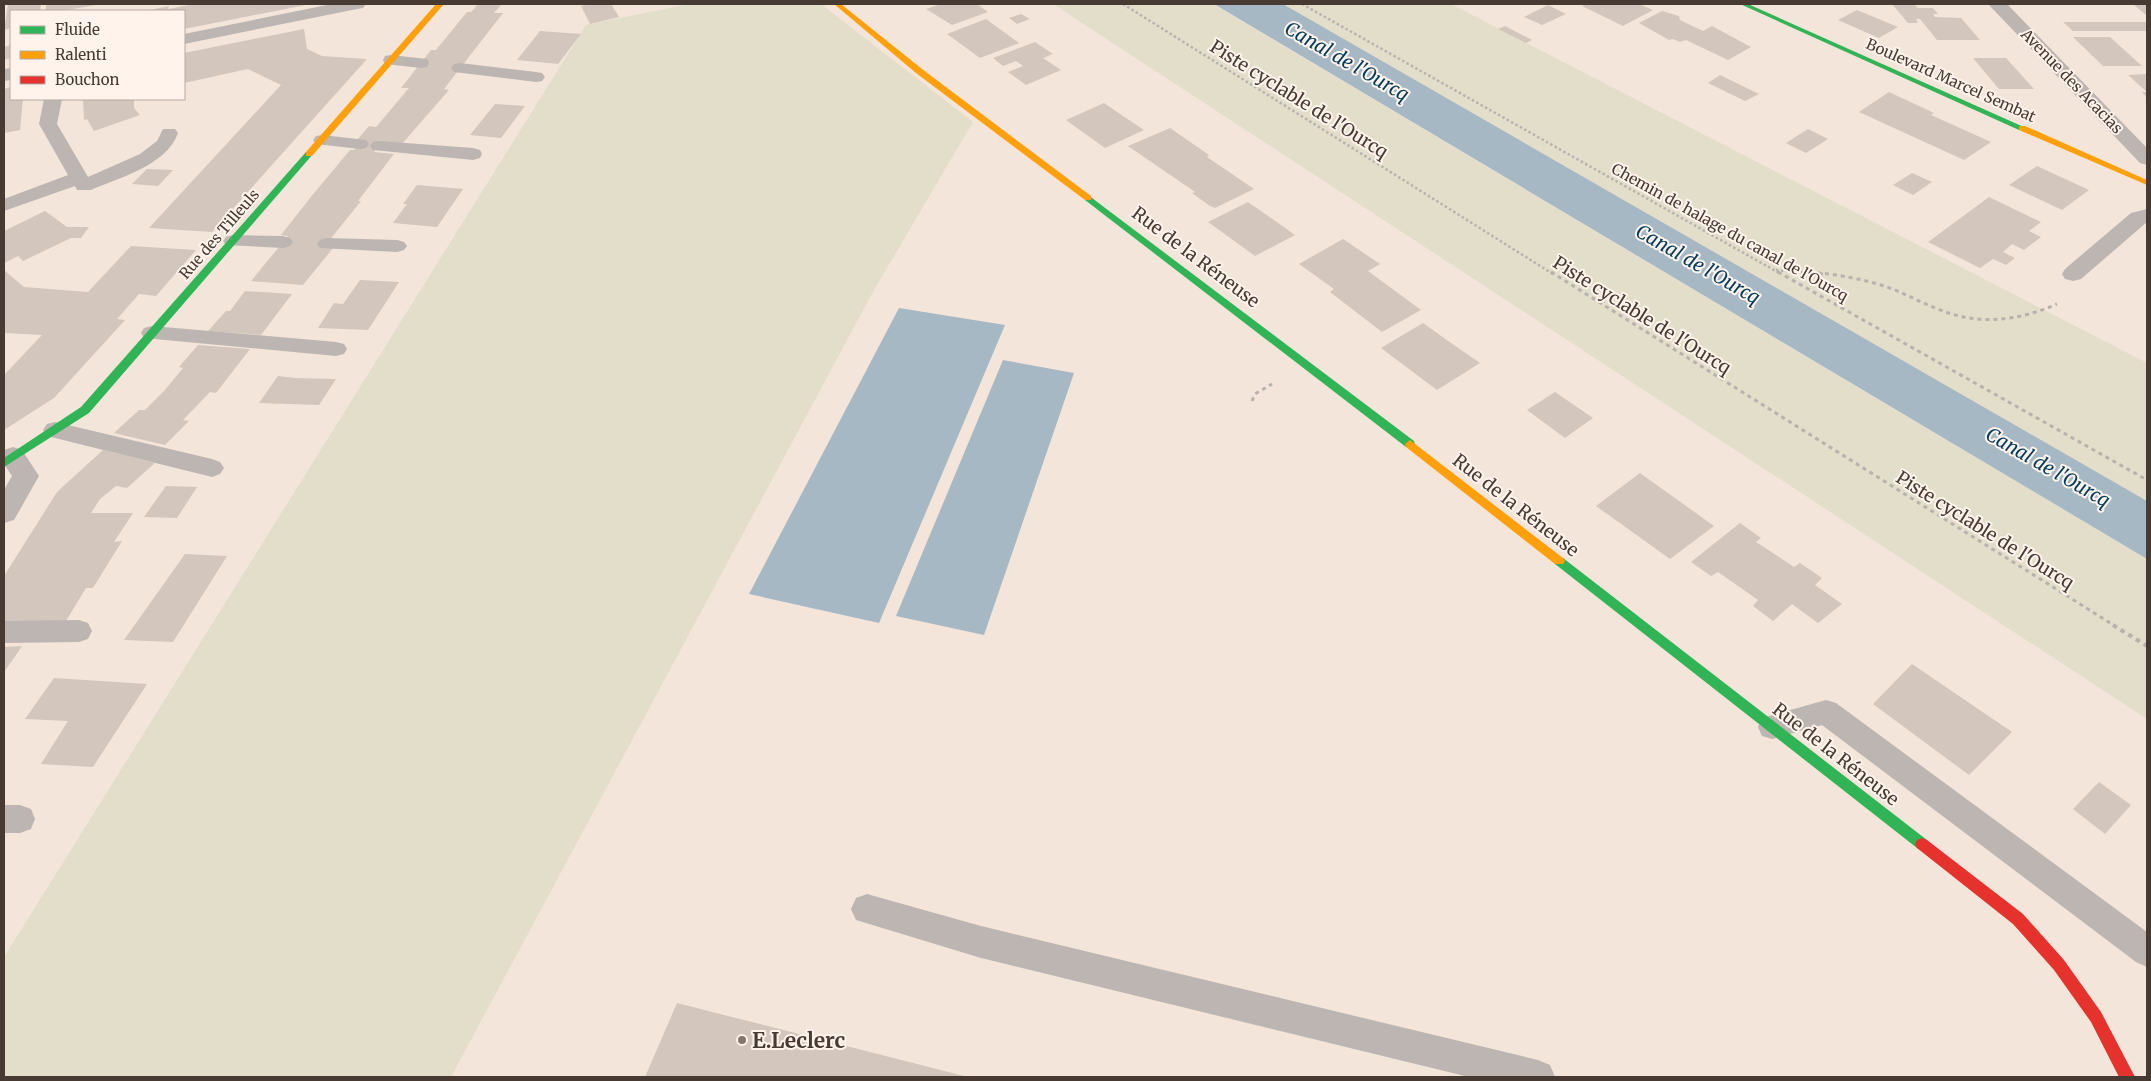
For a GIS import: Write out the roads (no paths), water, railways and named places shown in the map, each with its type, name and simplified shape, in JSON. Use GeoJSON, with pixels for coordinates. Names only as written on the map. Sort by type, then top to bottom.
{"type":"FeatureCollection","features":[{"type":"Feature","properties":{"kind":"street"},"geometry":{"type":"LineString","coordinates":[[185,39],[357,4]]}},
{"type":"Feature","properties":{"kind":"street","name":"Rue des Tilleuls"},"geometry":{"type":"LineString","coordinates":[[8,460],[84,410],[440,4]]}},
{"type":"Feature","properties":{"kind":"street","name":"Rue de la Réneuse"},"geometry":{"type":"LineString","coordinates":[[837,4],[919,70],[1292,352],[2018,919],[2059,965],[2096,1017],[2128,1077]]}},
{"type":"Feature","properties":{"kind":"street","name":"Boulevard Marcel Sembat"},"geometry":{"type":"LineString","coordinates":[[1742,4],[2147,183]]}},
{"type":"Feature","properties":{"kind":"street","name":"Avenue des Acacias"},"geometry":{"type":"LineString","coordinates":[[1997,4],[2147,159]]}},
{"type":"Feature","properties":{"kind":"street"},"geometry":{"type":"LineString","coordinates":[[2073,274],[2139,218],[2147,216]]}},
{"type":"Feature","properties":{"kind":"street"},"geometry":{"type":"LineString","coordinates":[[4,513],[26,476],[8,460]]}},
{"type":"Feature","properties":{"kind":"lane"},"geometry":{"type":"LineString","coordinates":[[392,60],[421,64]]}},
{"type":"Feature","properties":{"kind":"lane"},"geometry":{"type":"LineString","coordinates":[[460,68],[536,77]]}},
{"type":"Feature","properties":{"kind":"lane"},"geometry":{"type":"LineString","coordinates":[[53,100],[48,124],[81,182]]}},
{"type":"Feature","properties":{"kind":"lane"},"geometry":{"type":"LineString","coordinates":[[4,205],[81,182],[147,158],[165,144],[169,132]]}},
{"type":"Feature","properties":{"kind":"lane"},"geometry":{"type":"LineString","coordinates":[[322,140],[360,144]]}},
{"type":"Feature","properties":{"kind":"lane"},"geometry":{"type":"LineString","coordinates":[[379,146],[473,154]]}},
{"type":"Feature","properties":{"kind":"lane"},"geometry":{"type":"LineString","coordinates":[[233,241],[283,242]]}},
{"type":"Feature","properties":{"kind":"lane"},"geometry":{"type":"LineString","coordinates":[[327,244],[397,246]]}},
{"type":"Feature","properties":{"kind":"lane"},"geometry":{"type":"LineString","coordinates":[[152,333],[336,349]]}},
{"type":"Feature","properties":{"kind":"lane"},"geometry":{"type":"LineString","coordinates":[[55,430],[212,468]]}},
{"type":"Feature","properties":{"kind":"lane"},"geometry":{"type":"LineString","coordinates":[[4,632],[79,631]]}},
{"type":"Feature","properties":{"kind":"lane"},"geometry":{"type":"LineString","coordinates":[[1772,726],[1826,712],[2147,951]]}},
{"type":"Feature","properties":{"kind":"lane"},"geometry":{"type":"LineString","coordinates":[[867,909],[981,942],[1538,1077]]}},
{"type":"Feature","properties":{"kind":"water","name":"Canal de l'Ourcq"},"geometry":{"type":"Polygon","coordinates":[[[1214,4],[1283,4],[2147,501],[2147,559],[1214,4]]]}},
{"type":"Feature","properties":{"kind":"water"},"geometry":{"type":"Polygon","coordinates":[[[899,308],[1005,325],[879,623],[749,594],[899,308]]]}},
{"type":"Feature","properties":{"kind":"water"},"geometry":{"type":"Polygon","coordinates":[[[1003,360],[1074,373],[984,635],[896,616],[1003,360]]]}},
{"type":"Feature","properties":{"kind":"place","name":"E.Leclerc"},"geometry":{"type":"Point","coordinates":[742,1040]}}]}
